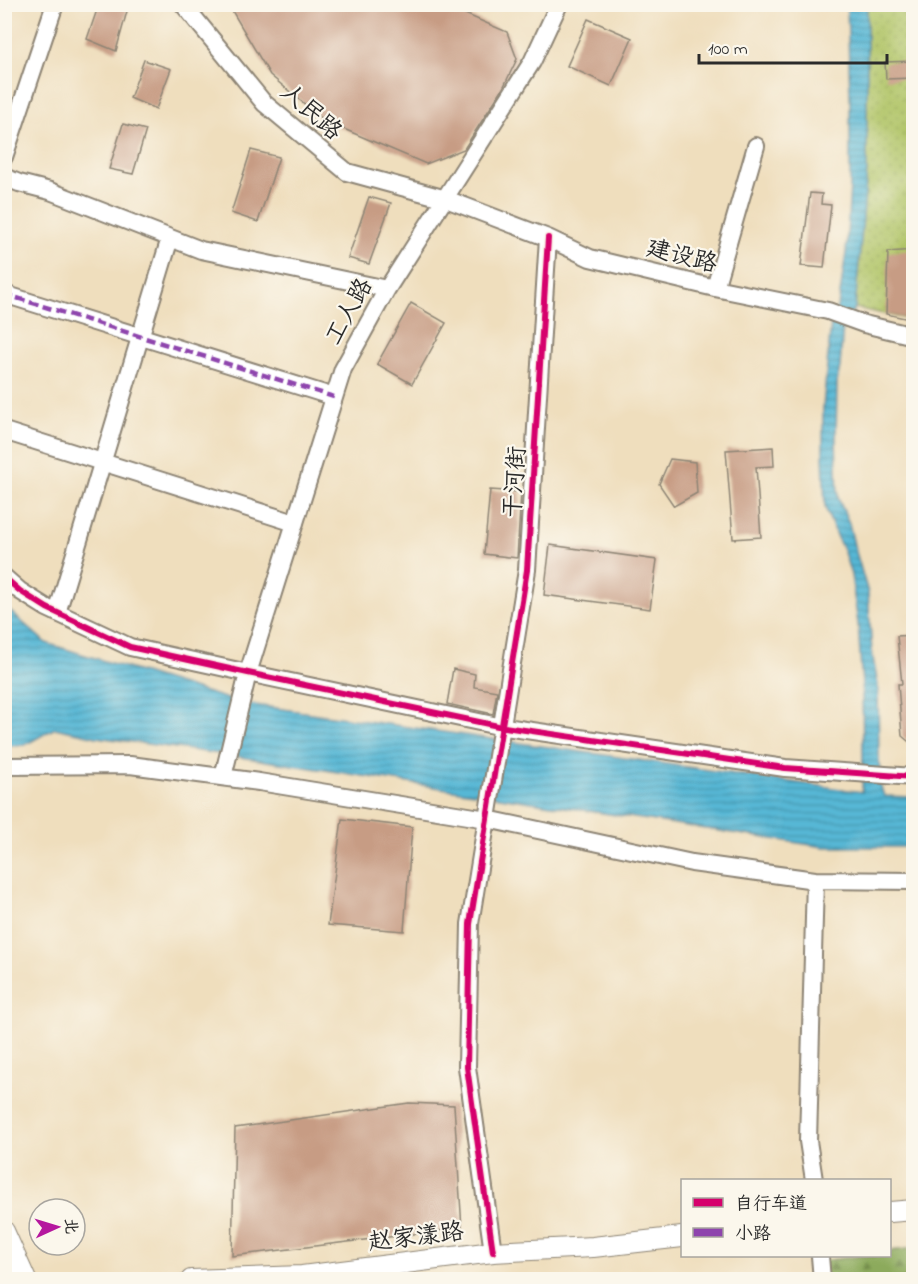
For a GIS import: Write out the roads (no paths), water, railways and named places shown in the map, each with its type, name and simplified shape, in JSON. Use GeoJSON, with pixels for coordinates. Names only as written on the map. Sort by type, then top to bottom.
{"type":"FeatureCollection","features":[{"type":"Feature","properties":{"kind":"main road"},"geometry":{"type":"LineString","coordinates":[[891,1212],[914,1210]]}},
{"type":"Feature","properties":{"kind":"main road"},"geometry":{"type":"LineString","coordinates":[[4,1231],[26,1280]]}},
{"type":"Feature","properties":{"kind":"main road","name":"赵家漾路"},"geometry":{"type":"LineString","coordinates":[[191,1280],[302,1276],[493,1252],[593,1247],[681,1237]]}},
{"type":"Feature","properties":{"kind":"street"},"geometry":{"type":"LineString","coordinates":[[4,157],[55,4]]}},
{"type":"Feature","properties":{"kind":"street","name":"人民路"},"geometry":{"type":"LineString","coordinates":[[183,4],[264,103],[347,172],[446,199]]}},
{"type":"Feature","properties":{"kind":"street","name":"工人路"},"geometry":{"type":"LineString","coordinates":[[224,772],[247,677],[343,369],[387,289],[531,62],[559,4]]}},
{"type":"Feature","properties":{"kind":"street"},"geometry":{"type":"LineString","coordinates":[[715,288],[756,146]]}},
{"type":"Feature","properties":{"kind":"street"},"geometry":{"type":"LineString","coordinates":[[4,177],[50,191],[201,250],[387,289]]}},
{"type":"Feature","properties":{"kind":"street","name":"建设路"},"geometry":{"type":"LineString","coordinates":[[446,199],[548,238],[590,258],[715,288],[828,311],[864,324],[914,336]]}},
{"type":"Feature","properties":{"kind":"street"},"geometry":{"type":"LineString","coordinates":[[57,613],[170,238]]}},
{"type":"Feature","properties":{"kind":"street","name":"干河街"},"geometry":{"type":"LineString","coordinates":[[493,1252],[467,1066],[470,924],[527,570],[548,238]]}},
{"type":"Feature","properties":{"kind":"street"},"geometry":{"type":"LineString","coordinates":[[4,294],[334,397]]}},
{"type":"Feature","properties":{"kind":"street"},"geometry":{"type":"LineString","coordinates":[[4,431],[295,523]]}},
{"type":"Feature","properties":{"kind":"street"},"geometry":{"type":"LineString","coordinates":[[4,577],[20,591],[57,613],[130,647],[247,677],[502,727],[785,768],[914,777]]}},
{"type":"Feature","properties":{"kind":"street"},"geometry":{"type":"LineString","coordinates":[[4,766],[130,765],[224,772],[270,784],[488,815],[692,863],[815,880],[914,881]]}},
{"type":"Feature","properties":{"kind":"street"},"geometry":{"type":"LineString","coordinates":[[814,1179],[808,1141],[815,880]]}},
{"type":"Feature","properties":{"kind":"street"},"geometry":{"type":"LineString","coordinates":[[820,1257],[822,1280]]}},
{"type":"Feature","properties":{"kind":"water"},"geometry":{"type":"Polygon","coordinates":[[[847,5],[867,5],[867,170],[855,308],[843,325],[837,381],[838,498],[849,523],[868,593],[872,652],[878,686],[880,784],[884,796],[913,797],[913,847],[824,847],[97,737],[55,728],[25,745],[5,746],[4,606],[46,643],[241,703],[862,792],[862,685],[858,624],[851,575],[843,549],[825,507],[823,455],[823,407],[831,324],[839,301],[846,253],[850,185],[847,5]]]}}]}
